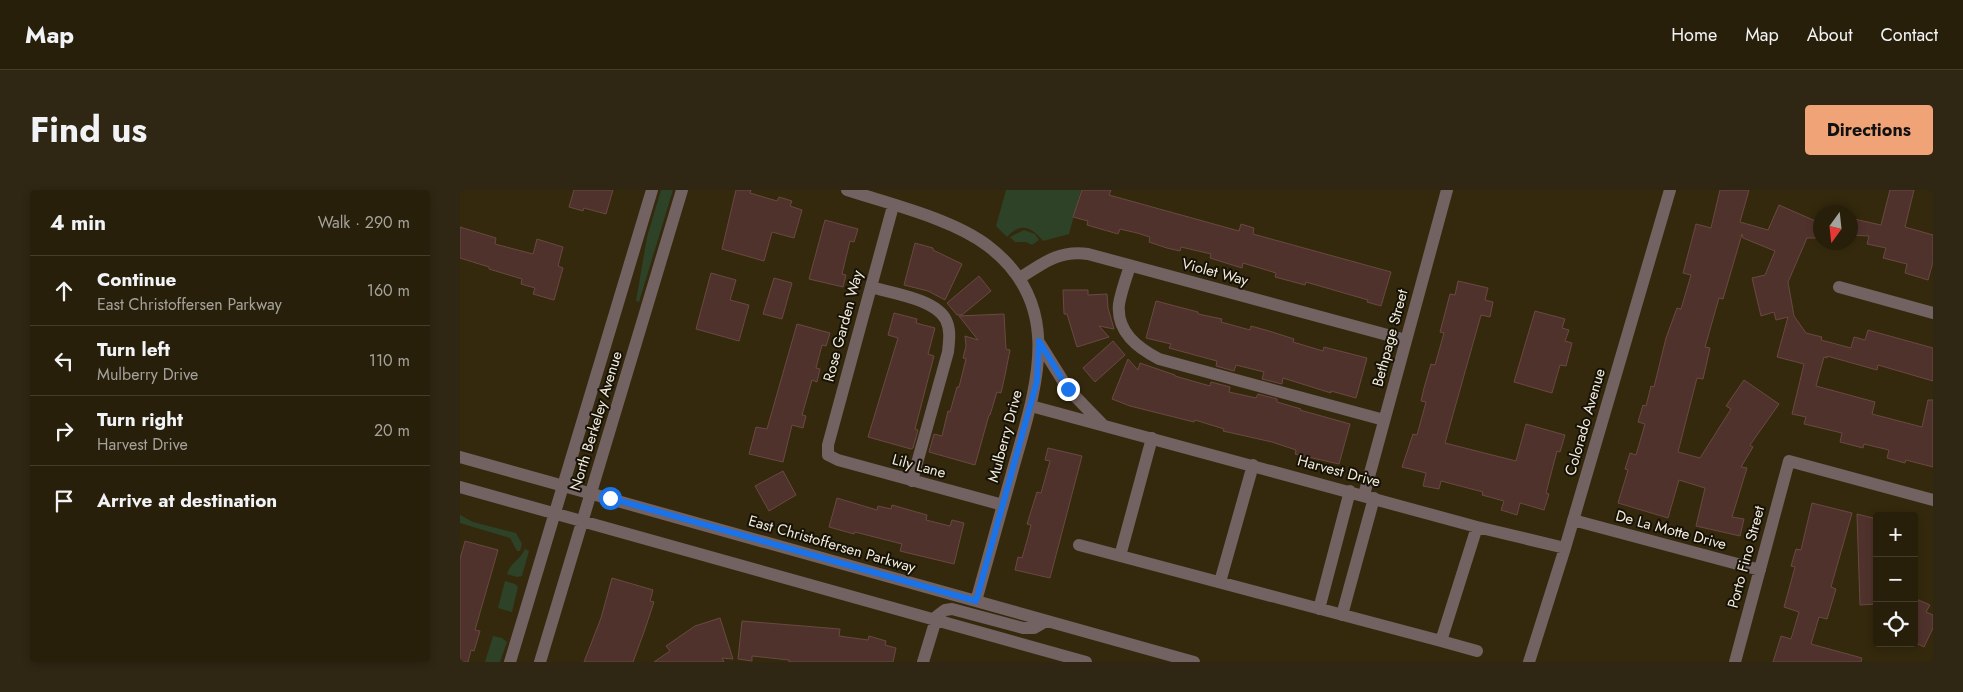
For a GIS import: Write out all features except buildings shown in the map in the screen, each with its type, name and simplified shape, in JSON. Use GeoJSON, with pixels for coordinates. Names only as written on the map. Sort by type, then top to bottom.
{"type":"FeatureCollection","features":[{"type":"Feature","properties":{"kind":"street","name":"North Berkeley Avenue"},"geometry":{"type":"LineString","coordinates":[[510,662],[652,190]]}},
{"type":"Feature","properties":{"kind":"street","name":"North Berkeley Avenue"},"geometry":{"type":"LineString","coordinates":[[540,662],[682,190]]}},
{"type":"Feature","properties":{"kind":"street"},"geometry":{"type":"LineString","coordinates":[[847,190],[945,223],[967,233],[993,250],[1020,278]]}},
{"type":"Feature","properties":{"kind":"street","name":"Bethpage Street"},"geometry":{"type":"LineString","coordinates":[[1342,615],[1384,420],[1447,190]]}},
{"type":"Feature","properties":{"kind":"street","name":"Colorado Avenue"},"geometry":{"type":"LineString","coordinates":[[1529,662],[1573,520],[1670,190]]}},
{"type":"Feature","properties":{"kind":"street","name":"Rose Garden Way"},"geometry":{"type":"LineString","coordinates":[[828,455],[828,444],[893,206]]}},
{"type":"Feature","properties":{"kind":"street","name":"Violet Way"},"geometry":{"type":"LineString","coordinates":[[1020,278],[1050,259],[1061,254],[1073,252],[1406,340]]}},
{"type":"Feature","properties":{"kind":"street"},"geometry":{"type":"LineString","coordinates":[[1130,266],[1119,305],[1121,322],[1128,337],[1142,350],[1159,359],[1384,420]]}},
{"type":"Feature","properties":{"kind":"street","name":"Mulberry Drive"},"geometry":{"type":"LineString","coordinates":[[976,601],[1031,406],[1039,366],[1039,341],[1027,292],[1020,278]]}},
{"type":"Feature","properties":{"kind":"street"},"geometry":{"type":"LineString","coordinates":[[871,287],[922,302],[936,309],[946,320],[949,335],[948,352],[912,481]]}},
{"type":"Feature","properties":{"kind":"street"},"geometry":{"type":"LineString","coordinates":[[1839,287],[1933,313]]}},
{"type":"Feature","properties":{"kind":"street"},"geometry":{"type":"LineString","coordinates":[[1039,341],[1068,389],[1104,426]]}},
{"type":"Feature","properties":{"kind":"street","name":"Harvest Drive"},"geometry":{"type":"LineString","coordinates":[[1031,406],[1564,548]]}},
{"type":"Feature","properties":{"kind":"street"},"geometry":{"type":"LineString","coordinates":[[1120,556],[1152,438]]}},
{"type":"Feature","properties":{"kind":"street","name":"Lily Lane"},"geometry":{"type":"LineString","coordinates":[[828,455],[838,460],[1003,506]]}},
{"type":"Feature","properties":{"kind":"street","name":"East Christoffersen Parkway"},"geometry":{"type":"LineString","coordinates":[[460,456],[1194,662]]}},
{"type":"Feature","properties":{"kind":"street","name":"Porto Fino Street"},"geometry":{"type":"LineString","coordinates":[[1735,662],[1789,461],[1933,500]]}},
{"type":"Feature","properties":{"kind":"street"},"geometry":{"type":"LineString","coordinates":[[1220,582],[1253,465]]}},
{"type":"Feature","properties":{"kind":"street"},"geometry":{"type":"LineString","coordinates":[[460,487],[1086,662]]}},
{"type":"Feature","properties":{"kind":"street"},"geometry":{"type":"LineString","coordinates":[[1319,609],[1350,491]]}},
{"type":"Feature","properties":{"kind":"street","name":"De La Motte Drive"},"geometry":{"type":"LineString","coordinates":[[1573,520],[1760,570]]}},
{"type":"Feature","properties":{"kind":"street"},"geometry":{"type":"LineString","coordinates":[[1441,641],[1476,526]]}},
{"type":"Feature","properties":{"kind":"street"},"geometry":{"type":"LineString","coordinates":[[1079,545],[1477,651]]}},
{"type":"Feature","properties":{"kind":"street"},"geometry":{"type":"LineString","coordinates":[[923,662],[936,620],[942,611],[952,609],[1023,628],[1034,628],[1046,621]]}},
{"type":"Feature","properties":{"kind":"green space"},"geometry":{"type":"Polygon","coordinates":[[[661,190],[673,190],[639,302],[636,301],[647,237],[661,190]]]}},
{"type":"Feature","properties":{"kind":"green space"},"geometry":{"type":"Polygon","coordinates":[[[1006,190],[1081,190],[1069,234],[1043,241],[1034,232],[1021,228],[1012,232],[1007,237],[996,226],[1006,190]]]}},
{"type":"Feature","properties":{"kind":"green space"},"geometry":{"type":"Polygon","coordinates":[[[1024,230],[1035,234],[1039,240],[1032,245],[1026,242],[1015,242],[1010,237],[1024,230]]]}},
{"type":"Feature","properties":{"kind":"green space"},"geometry":{"type":"Polygon","coordinates":[[[460,515],[473,522],[516,533],[522,544],[520,551],[517,551],[510,538],[460,523],[460,515]]]}},
{"type":"Feature","properties":{"kind":"green space"},"geometry":{"type":"Polygon","coordinates":[[[525,549],[529,551],[522,576],[517,577],[507,574],[521,556],[525,549]]]}},
{"type":"Feature","properties":{"kind":"green space"},"geometry":{"type":"Polygon","coordinates":[[[505,581],[518,587],[512,612],[498,608],[505,581]]]}},
{"type":"Feature","properties":{"kind":"green space"},"geometry":{"type":"Polygon","coordinates":[[[493,636],[502,638],[507,642],[500,662],[485,662],[493,636]]]}},
{"type":"Feature","properties":{"kind":"route"},"geometry":{"type":"LineString","coordinates":[[610,498],[976,601],[1031,406],[1039,366],[1039,341],[1068,389]]}}]}
